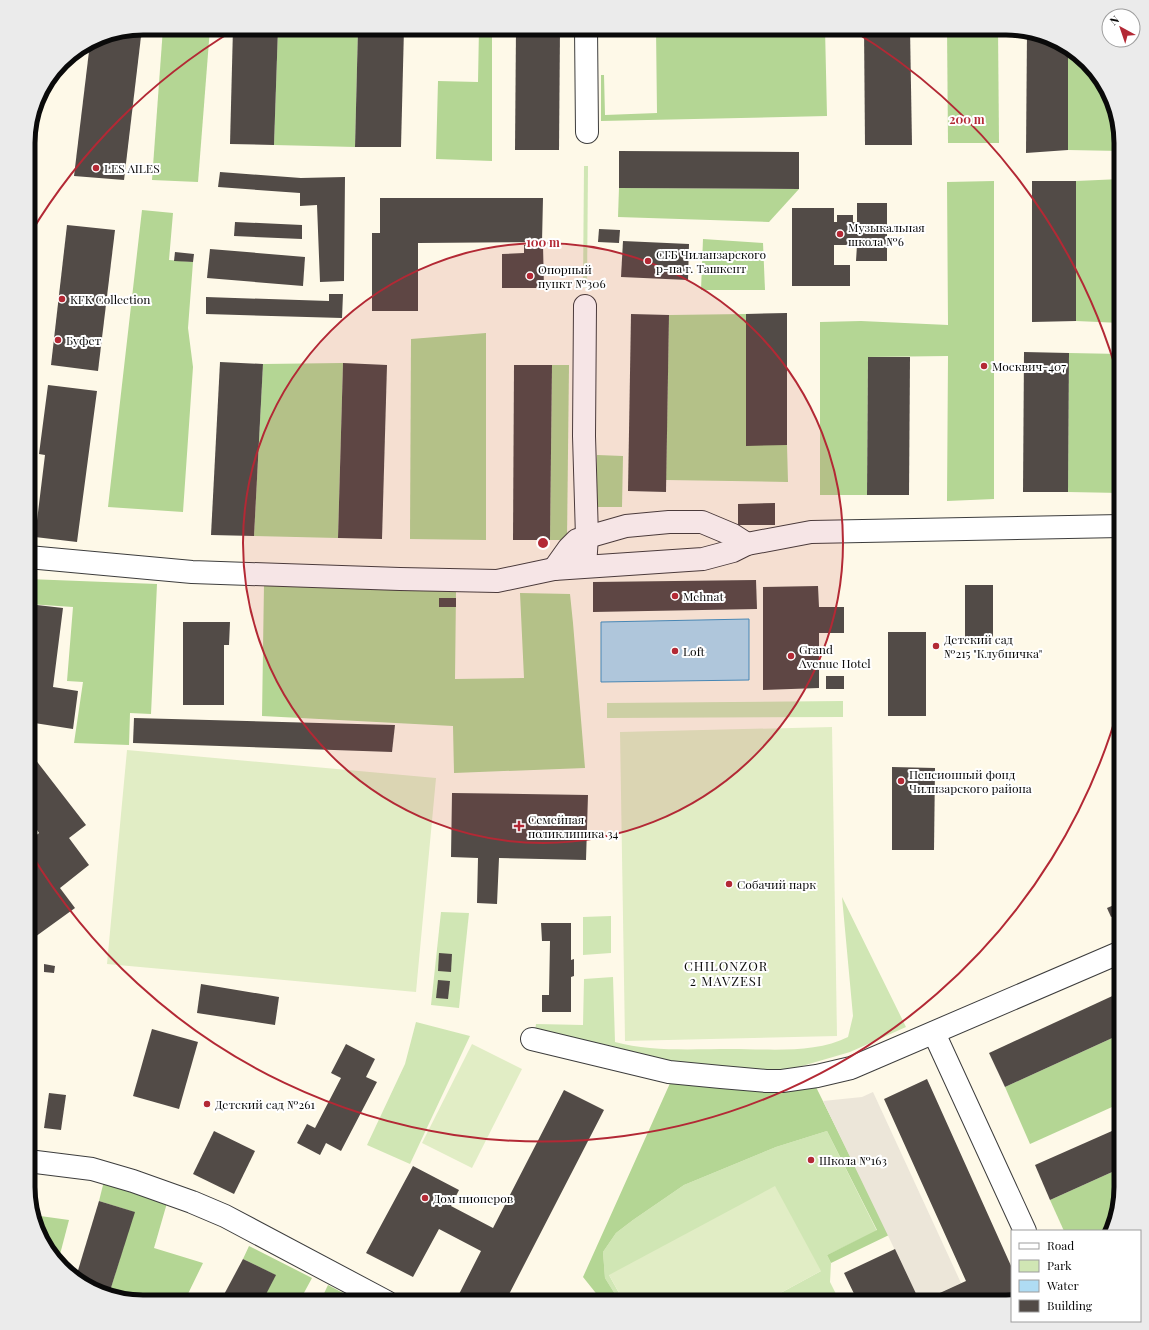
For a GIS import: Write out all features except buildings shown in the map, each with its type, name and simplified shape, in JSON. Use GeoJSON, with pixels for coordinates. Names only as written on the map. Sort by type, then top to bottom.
{"type":"FeatureCollection","features":[{"type":"Feature","properties":{"kind":"street"},"geometry":{"type":"LineString","coordinates":[[586,35],[587,132]]}},
{"type":"Feature","properties":{"kind":"street"},"geometry":{"type":"LineString","coordinates":[[585,306],[584,436],[587,537],[585,566]]}},
{"type":"Feature","properties":{"kind":"street"},"geometry":{"type":"LineString","coordinates":[[554,569],[569,548],[577,540],[626,526],[669,522],[702,522],[733,535],[747,544]]}},
{"type":"Feature","properties":{"kind":"street"},"geometry":{"type":"LineString","coordinates":[[702,522],[703,559]]}},
{"type":"Feature","properties":{"kind":"street"},"geometry":{"type":"LineString","coordinates":[[35,558],[192,572],[497,581],[554,569],[703,559],[733,551],[747,544],[811,532],[1114,526]]}},
{"type":"Feature","properties":{"kind":"street"},"geometry":{"type":"LineString","coordinates":[[532,1039],[669,1072],[766,1081],[811,1076],[851,1068],[1114,955]]}},
{"type":"Feature","properties":{"kind":"street"},"geometry":{"type":"LineString","coordinates":[[934,1033],[1025,1230]]}},
{"type":"Feature","properties":{"kind":"street"},"geometry":{"type":"LineString","coordinates":[[35,1162],[98,1170],[192,1202],[225,1216],[374,1295]]}},
{"type":"Feature","properties":{"kind":"green space"},"geometry":{"type":"Polygon","coordinates":[[[162,35],[209,35],[198,182],[152,180],[162,35]]]}},
{"type":"Feature","properties":{"kind":"green space"},"geometry":{"type":"Polygon","coordinates":[[[278,35],[358,35],[355,147],[274,145],[278,35]]]}},
{"type":"Feature","properties":{"kind":"green space"},"geometry":{"type":"Polygon","coordinates":[[[479,35],[492,35],[492,161],[436,159],[438,81],[478,82],[479,35]]]}},
{"type":"Feature","properties":{"kind":"green space"},"geometry":{"type":"Polygon","coordinates":[[[656,35],[825,35],[827,116],[601,121],[601,75],[604,75],[605,115],[657,113],[656,35]]]}},
{"type":"Feature","properties":{"kind":"green space"},"geometry":{"type":"Polygon","coordinates":[[[947,35],[998,35],[999,143],[948,143],[947,35]]]}},
{"type":"Feature","properties":{"kind":"green space"},"geometry":{"type":"Polygon","coordinates":[[[1068,54],[1092,77],[1103,95],[1112,122],[1114,151],[1068,150],[1068,54]]]}},
{"type":"Feature","properties":{"kind":"green space"},"geometry":{"type":"Polygon","coordinates":[[[584,166],[588,166],[587,288],[583,288],[584,166]]]}},
{"type":"Feature","properties":{"kind":"green space"},"geometry":{"type":"Polygon","coordinates":[[[1114,179],[1114,323],[1076,321],[1076,181],[1114,179]]]}},
{"type":"Feature","properties":{"kind":"green space"},"geometry":{"type":"Polygon","coordinates":[[[994,181],[994,499],[947,501],[948,356],[868,357],[867,495],[820,495],[820,322],[861,321],[948,325],[947,182],[994,181]]]}},
{"type":"Feature","properties":{"kind":"green space"},"geometry":{"type":"Polygon","coordinates":[[[619,188],[799,189],[769,222],[618,217],[619,188]]]}},
{"type":"Feature","properties":{"kind":"green space"},"geometry":{"type":"Polygon","coordinates":[[[142,210],[173,213],[169,260],[193,262],[188,328],[193,367],[183,512],[108,507],[142,210]]]}},
{"type":"Feature","properties":{"kind":"green space"},"geometry":{"type":"Polygon","coordinates":[[[703,239],[763,243],[765,290],[701,290],[703,239]]]}},
{"type":"Feature","properties":{"kind":"green space"},"geometry":{"type":"Polygon","coordinates":[[[746,314],[746,445],[787,445],[788,482],[666,480],[669,315],[746,314]]]}},
{"type":"Feature","properties":{"kind":"green space"},"geometry":{"type":"Polygon","coordinates":[[[486,333],[486,540],[410,539],[411,339],[486,333]]]}},
{"type":"Feature","properties":{"kind":"green space"},"geometry":{"type":"Polygon","coordinates":[[[1069,353],[1114,354],[1114,493],[1068,492],[1069,353]]]}},
{"type":"Feature","properties":{"kind":"green space"},"geometry":{"type":"Polygon","coordinates":[[[343,363],[338,538],[254,536],[263,364],[343,363]]]}},
{"type":"Feature","properties":{"kind":"green space"},"geometry":{"type":"Polygon","coordinates":[[[552,365],[569,365],[567,540],[550,540],[552,365]]]}},
{"type":"Feature","properties":{"kind":"green space"},"geometry":{"type":"Polygon","coordinates":[[[597,455],[623,456],[622,507],[596,507],[597,455]]]}},
{"type":"Feature","properties":{"kind":"green space"},"geometry":{"type":"Polygon","coordinates":[[[35,579],[157,584],[151,714],[130,713],[129,745],[74,743],[83,682],[67,681],[73,607],[35,604],[35,579]]]}},
{"type":"Feature","properties":{"kind":"green space"},"geometry":{"type":"Polygon","coordinates":[[[264,584],[456,591],[455,679],[524,678],[520,593],[570,594],[585,768],[454,773],[453,726],[262,716],[264,584]]]}},
{"type":"Feature","properties":{"kind":"green space"},"geometry":{"type":"Polygon","coordinates":[[[843,701],[843,717],[607,718],[607,703],[843,701]]]}},
{"type":"Feature","properties":{"kind":"green space","name":"Собачий парк"},"geometry":{"type":"Polygon","coordinates":[[[832,727],[837,1036],[625,1041],[620,732],[832,727]]]}},
{"type":"Feature","properties":{"kind":"green space"},"geometry":{"type":"Polygon","coordinates":[[[127,750],[436,778],[416,992],[107,964],[127,750]]]}},
{"type":"Feature","properties":{"kind":"green space"},"geometry":{"type":"Polygon","coordinates":[[[842,897],[906,1027],[850,1052],[785,1071],[670,1063],[535,1031],[536,1024],[583,1025],[584,979],[613,977],[615,1042],[657,1049],[776,1050],[821,1046],[848,1037],[853,1016],[842,897]]]}},
{"type":"Feature","properties":{"kind":"green space"},"geometry":{"type":"Polygon","coordinates":[[[441,912],[469,913],[459,1008],[431,1005],[441,912]]]}},
{"type":"Feature","properties":{"kind":"green space"},"geometry":{"type":"Polygon","coordinates":[[[611,916],[611,953],[583,955],[583,917],[611,916]]]}},
{"type":"Feature","properties":{"kind":"green space"},"geometry":{"type":"Polygon","coordinates":[[[416,1022],[470,1036],[410,1164],[367,1145],[405,1064],[416,1022]]]}},
{"type":"Feature","properties":{"kind":"green space"},"geometry":{"type":"Polygon","coordinates":[[[1114,1037],[1114,1106],[1030,1144],[1005,1087],[1114,1037]]]}},
{"type":"Feature","properties":{"kind":"green space"},"geometry":{"type":"Polygon","coordinates":[[[472,1044],[522,1069],[472,1168],[422,1143],[472,1044]]]}},
{"type":"Feature","properties":{"kind":"green space"},"geometry":{"type":"Polygon","coordinates":[[[671,1081],[816,1087],[889,1235],[831,1263],[827,1255],[877,1230],[827,1131],[776,1147],[684,1185],[616,1233],[603,1252],[605,1278],[616,1295],[597,1295],[583,1277],[671,1081]]]}},
{"type":"Feature","properties":{"kind":"green space"},"geometry":{"type":"Polygon","coordinates":[[[827,1131],[877,1231],[827,1255],[831,1263],[830,1282],[836,1295],[777,1295],[821,1271],[609,1275],[620,1295],[616,1295],[605,1278],[603,1252],[616,1233],[684,1185],[776,1147],[827,1131]]]}},
{"type":"Feature","properties":{"kind":"green space"},"geometry":{"type":"Polygon","coordinates":[[[1114,1171],[1114,1194],[1112,1208],[1105,1230],[1064,1230],[1050,1200],[1114,1171]]]}},
{"type":"Feature","properties":{"kind":"green space"},"geometry":{"type":"Polygon","coordinates":[[[104,1181],[167,1203],[154,1248],[203,1263],[187,1295],[143,1295],[129,1294],[110,1290],[134,1212],[99,1201],[104,1181]]]}},
{"type":"Feature","properties":{"kind":"green space"},"geometry":{"type":"Polygon","coordinates":[[[775,1186],[821,1271],[777,1295],[620,1295],[609,1275],[775,1186]]]}},
{"type":"Feature","properties":{"kind":"green space"},"geometry":{"type":"Polygon","coordinates":[[[39,1216],[69,1220],[60,1256],[49,1241],[39,1216]]]}},
{"type":"Feature","properties":{"kind":"green space"},"geometry":{"type":"Polygon","coordinates":[[[249,1246],[312,1278],[303,1295],[265,1295],[275,1275],[243,1259],[249,1246]]]}},
{"type":"Feature","properties":{"kind":"green space"},"geometry":{"type":"Polygon","coordinates":[[[328,1285],[347,1295],[323,1295],[328,1285]]]}},
{"type":"Feature","properties":{"kind":"shaded area"},"geometry":{"type":"Polygon","coordinates":[[[873,1092],[961,1283],[935,1295],[917,1295],[823,1101],[862,1097],[873,1092]]]}},
{"type":"Feature","properties":{"kind":"water","name":"Loft"},"geometry":{"type":"Polygon","coordinates":[[[749,619],[749,680],[601,682],[601,622],[749,619]]]}},
{"type":"Feature","properties":{"kind":"place","name":"LES AILES"},"geometry":{"type":"Point","coordinates":[96,168]}},
{"type":"Feature","properties":{"kind":"place","name":"Mузыкальная школа №6"},"geometry":{"type":"Point","coordinates":[840,234]}},
{"type":"Feature","properties":{"kind":"place","name":"СГБ Чиланзарского р-на г. Ташкент"},"geometry":{"type":"Point","coordinates":[648,261]}},
{"type":"Feature","properties":{"kind":"place","name":"Опорный пункт №306"},"geometry":{"type":"Point","coordinates":[530,276]}},
{"type":"Feature","properties":{"kind":"place","name":"KFK Collection"},"geometry":{"type":"Point","coordinates":[62,299]}},
{"type":"Feature","properties":{"kind":"place","name":"Буфет"},"geometry":{"type":"Point","coordinates":[58,340]}},
{"type":"Feature","properties":{"kind":"place","name":"Москвич-407"},"geometry":{"type":"Point","coordinates":[984,366]}},
{"type":"Feature","properties":{"kind":"place","name":"Mehnat"},"geometry":{"type":"Point","coordinates":[675,596]}},
{"type":"Feature","properties":{"kind":"place","name":"Детский сад №215 \"Клубничка\""},"geometry":{"type":"Point","coordinates":[936,646]}},
{"type":"Feature","properties":{"kind":"place","name":"Loft"},"geometry":{"type":"Point","coordinates":[675,651]}},
{"type":"Feature","properties":{"kind":"place","name":"Grand Avenue Hotel"},"geometry":{"type":"Point","coordinates":[791,656]}},
{"type":"Feature","properties":{"kind":"place","name":"Пенсионный фонд Чилнзарского района"},"geometry":{"type":"Point","coordinates":[901,781]}},
{"type":"Feature","properties":{"kind":"place","name":"Семейная поликлиника 34"},"geometry":{"type":"Point","coordinates":[519,826]}},
{"type":"Feature","properties":{"kind":"place","name":"Собачий парк"},"geometry":{"type":"Point","coordinates":[729,884]}},
{"type":"Feature","properties":{"kind":"place","name":"Детский сад №261"},"geometry":{"type":"Point","coordinates":[207,1104]}},
{"type":"Feature","properties":{"kind":"place","name":"Школа №163"},"geometry":{"type":"Point","coordinates":[811,1160]}},
{"type":"Feature","properties":{"kind":"place","name":"Дом пионеров"},"geometry":{"type":"Point","coordinates":[425,1198]}},
{"type":"Feature","properties":{"kind":"district","name":"CHILONZOR 2 MAVZESI"},"geometry":{"type":"Point","coordinates":[726,972]}}]}
